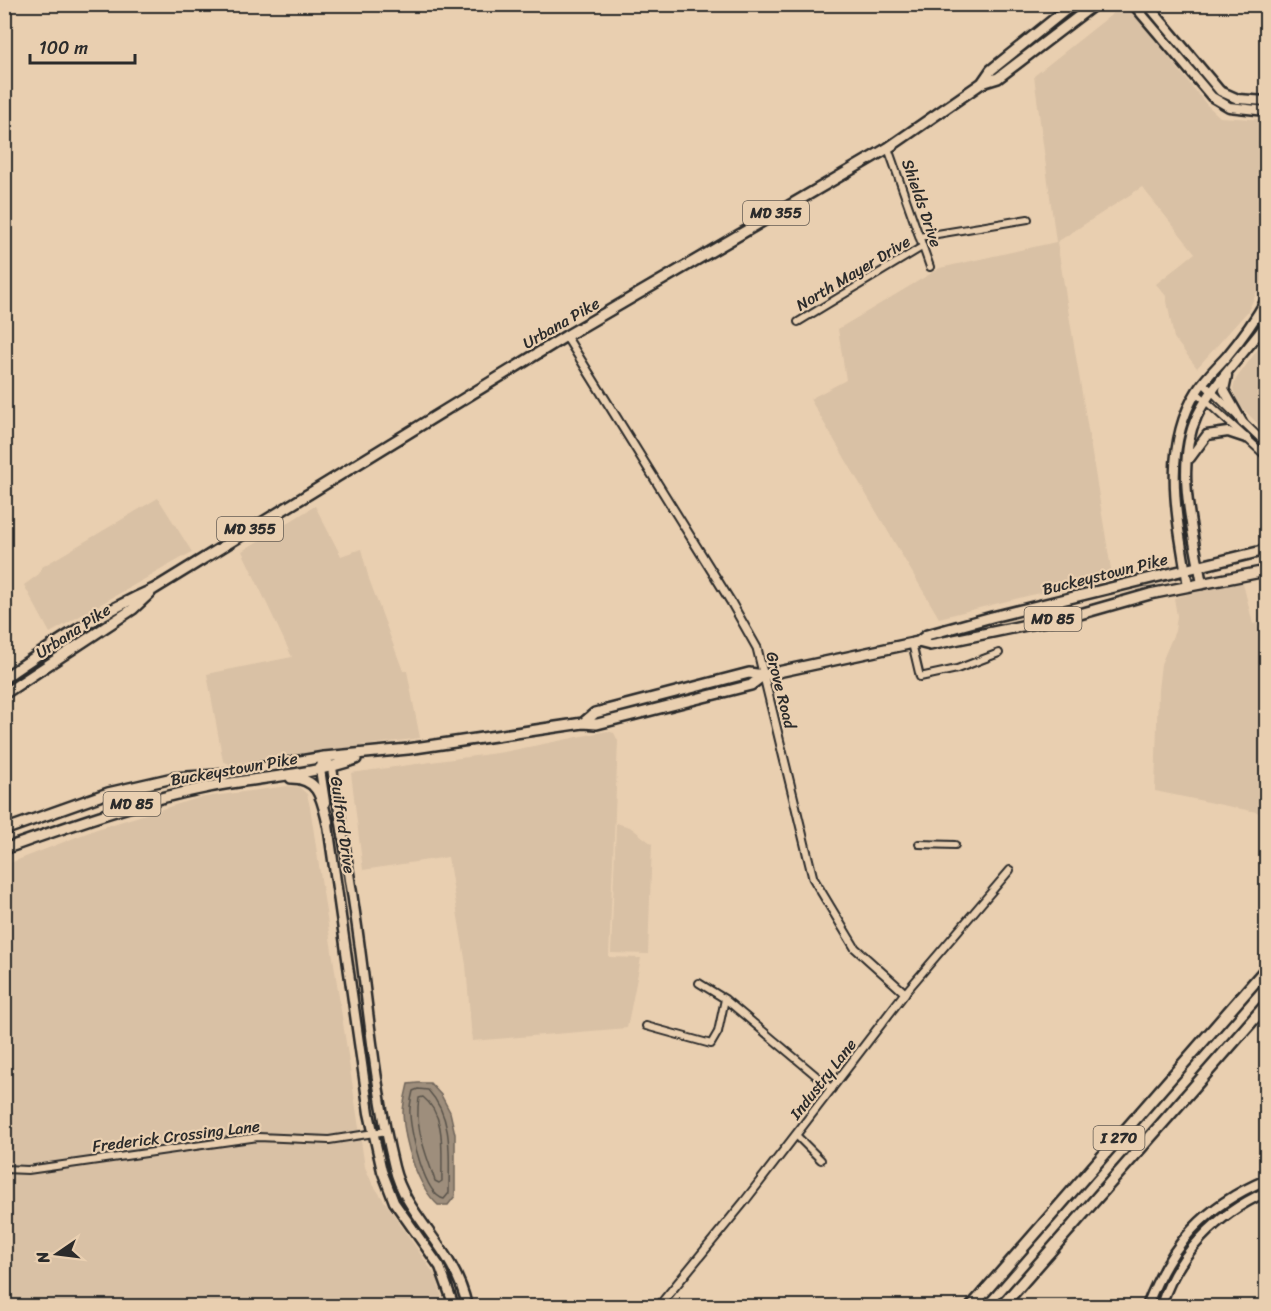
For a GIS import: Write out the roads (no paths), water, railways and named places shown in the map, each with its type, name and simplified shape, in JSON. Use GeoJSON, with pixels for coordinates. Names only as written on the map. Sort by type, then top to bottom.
{"type":"FeatureCollection","features":[{"type":"Feature","properties":{"kind":"highway","name":"I 270"},"geometry":{"type":"LineString","coordinates":[[972,1306],[1266,969]]}},
{"type":"Feature","properties":{"kind":"highway","name":"I 270"},"geometry":{"type":"LineString","coordinates":[[1002,1306],[1266,1005]]}},
{"type":"Feature","properties":{"kind":"main road","name":"Urbana Pike"},"geometry":{"type":"LineString","coordinates":[[982,83],[991,70],[1073,4]]}},
{"type":"Feature","properties":{"kind":"main road","name":"Urbana Pike"},"geometry":{"type":"LineString","coordinates":[[4,678],[46,649],[132,598],[154,589],[566,336],[888,148],[982,83],[998,78],[1095,4]]}},
{"type":"Feature","properties":{"kind":"main road"},"geometry":{"type":"LineString","coordinates":[[1133,4],[1212,97],[1229,107],[1266,111]]}},
{"type":"Feature","properties":{"kind":"main road"},"geometry":{"type":"LineString","coordinates":[[1147,4],[1220,92],[1238,99],[1266,101]]}},
{"type":"Feature","properties":{"kind":"main road"},"geometry":{"type":"LineString","coordinates":[[1188,586],[1173,473],[1175,451],[1184,418],[1203,383],[1249,328],[1266,300]]}},
{"type":"Feature","properties":{"kind":"main road"},"geometry":{"type":"LineString","coordinates":[[1202,584],[1187,464],[1188,440],[1209,397],[1266,324]]}},
{"type":"Feature","properties":{"kind":"main road"},"geometry":{"type":"LineString","coordinates":[[1229,373],[1224,390],[1242,422]]}},
{"type":"Feature","properties":{"kind":"main road"},"geometry":{"type":"LineString","coordinates":[[1187,464],[1192,452],[1207,435],[1228,432],[1246,438]]}},
{"type":"Feature","properties":{"kind":"main road","name":"Buckeystown Pike"},"geometry":{"type":"LineString","coordinates":[[915,643],[927,635],[992,617],[1266,550]]}},
{"type":"Feature","properties":{"kind":"main road","name":"Buckeystown Pike"},"geometry":{"type":"LineString","coordinates":[[4,830],[108,793],[173,778],[217,775],[324,757],[367,755],[583,723],[595,713],[748,673],[764,675],[915,643],[930,645],[1071,616],[1188,586],[1266,571]]}},
{"type":"Feature","properties":{"kind":"main road","name":"Urbana Pike"},"geometry":{"type":"LineString","coordinates":[[4,694],[133,609],[154,589]]}},
{"type":"Feature","properties":{"kind":"main road","name":"Buckeystown Pike"},"geometry":{"type":"LineString","coordinates":[[4,849],[119,808],[213,786],[332,768],[367,755]]}},
{"type":"Feature","properties":{"kind":"main road","name":"Guilford Drive"},"geometry":{"type":"LineString","coordinates":[[324,757],[332,768],[387,1131],[397,1178],[414,1208],[446,1253],[460,1281],[467,1306]]}},
{"type":"Feature","properties":{"kind":"main road","name":"Guilford Drive"},"geometry":{"type":"LineString","coordinates":[[324,757],[320,769],[372,1135],[387,1187],[394,1202],[440,1267],[454,1306]]}},
{"type":"Feature","properties":{"kind":"main road"},"geometry":{"type":"LineString","coordinates":[[265,778],[300,778],[314,784],[321,797],[328,824]]}},
{"type":"Feature","properties":{"kind":"main road"},"geometry":{"type":"LineString","coordinates":[[1147,1306],[1167,1263],[1184,1237],[1222,1203],[1266,1180]]}},
{"type":"Feature","properties":{"kind":"main road"},"geometry":{"type":"LineString","coordinates":[[1161,1306],[1177,1269],[1209,1230],[1227,1213],[1266,1192]]}},
{"type":"Feature","properties":{"kind":"street","name":"Shields Drive"},"geometry":{"type":"LineString","coordinates":[[888,148],[930,267]]}},
{"type":"Feature","properties":{"kind":"street"},"geometry":{"type":"LineString","coordinates":[[919,237],[1028,219]]}},
{"type":"Feature","properties":{"kind":"street","name":"North Mayer Drive"},"geometry":{"type":"LineString","coordinates":[[798,322],[922,247]]}},
{"type":"Feature","properties":{"kind":"street","name":"Grove Road"},"geometry":{"type":"LineString","coordinates":[[566,336],[757,648],[813,878],[855,948],[905,993]]}},
{"type":"Feature","properties":{"kind":"street"},"geometry":{"type":"LineString","coordinates":[[1203,383],[1209,397],[1246,438],[1266,456]]}},
{"type":"Feature","properties":{"kind":"street"},"geometry":{"type":"LineString","coordinates":[[1197,392],[1209,397],[1266,444]]}},
{"type":"Feature","properties":{"kind":"street"},"geometry":{"type":"LineString","coordinates":[[915,643],[920,677],[957,669],[999,653]]}},
{"type":"Feature","properties":{"kind":"street"},"geometry":{"type":"LineString","coordinates":[[919,844],[955,845]]}},
{"type":"Feature","properties":{"kind":"street","name":"Industry Lane"},"geometry":{"type":"LineString","coordinates":[[659,1306],[796,1135],[905,993],[1010,870]]}},
{"type":"Feature","properties":{"kind":"street"},"geometry":{"type":"LineString","coordinates":[[699,983],[725,999],[832,1089]]}},
{"type":"Feature","properties":{"kind":"street"},"geometry":{"type":"LineString","coordinates":[[646,1026],[711,1044],[718,1032],[725,999]]}},
{"type":"Feature","properties":{"kind":"street","name":"Frederick Crossing Lane"},"geometry":{"type":"LineString","coordinates":[[4,1169],[28,1170],[258,1137],[329,1140],[387,1131]]}},
{"type":"Feature","properties":{"kind":"street"},"geometry":{"type":"LineString","coordinates":[[796,1135],[821,1160]]}},
{"type":"Feature","properties":{"kind":"water"},"geometry":{"type":"Polygon","coordinates":[[[430,1083],[441,1095],[450,1112],[455,1134],[455,1196],[448,1205],[438,1205],[424,1187],[409,1149],[403,1113],[408,1084],[430,1083]]]}}]}
